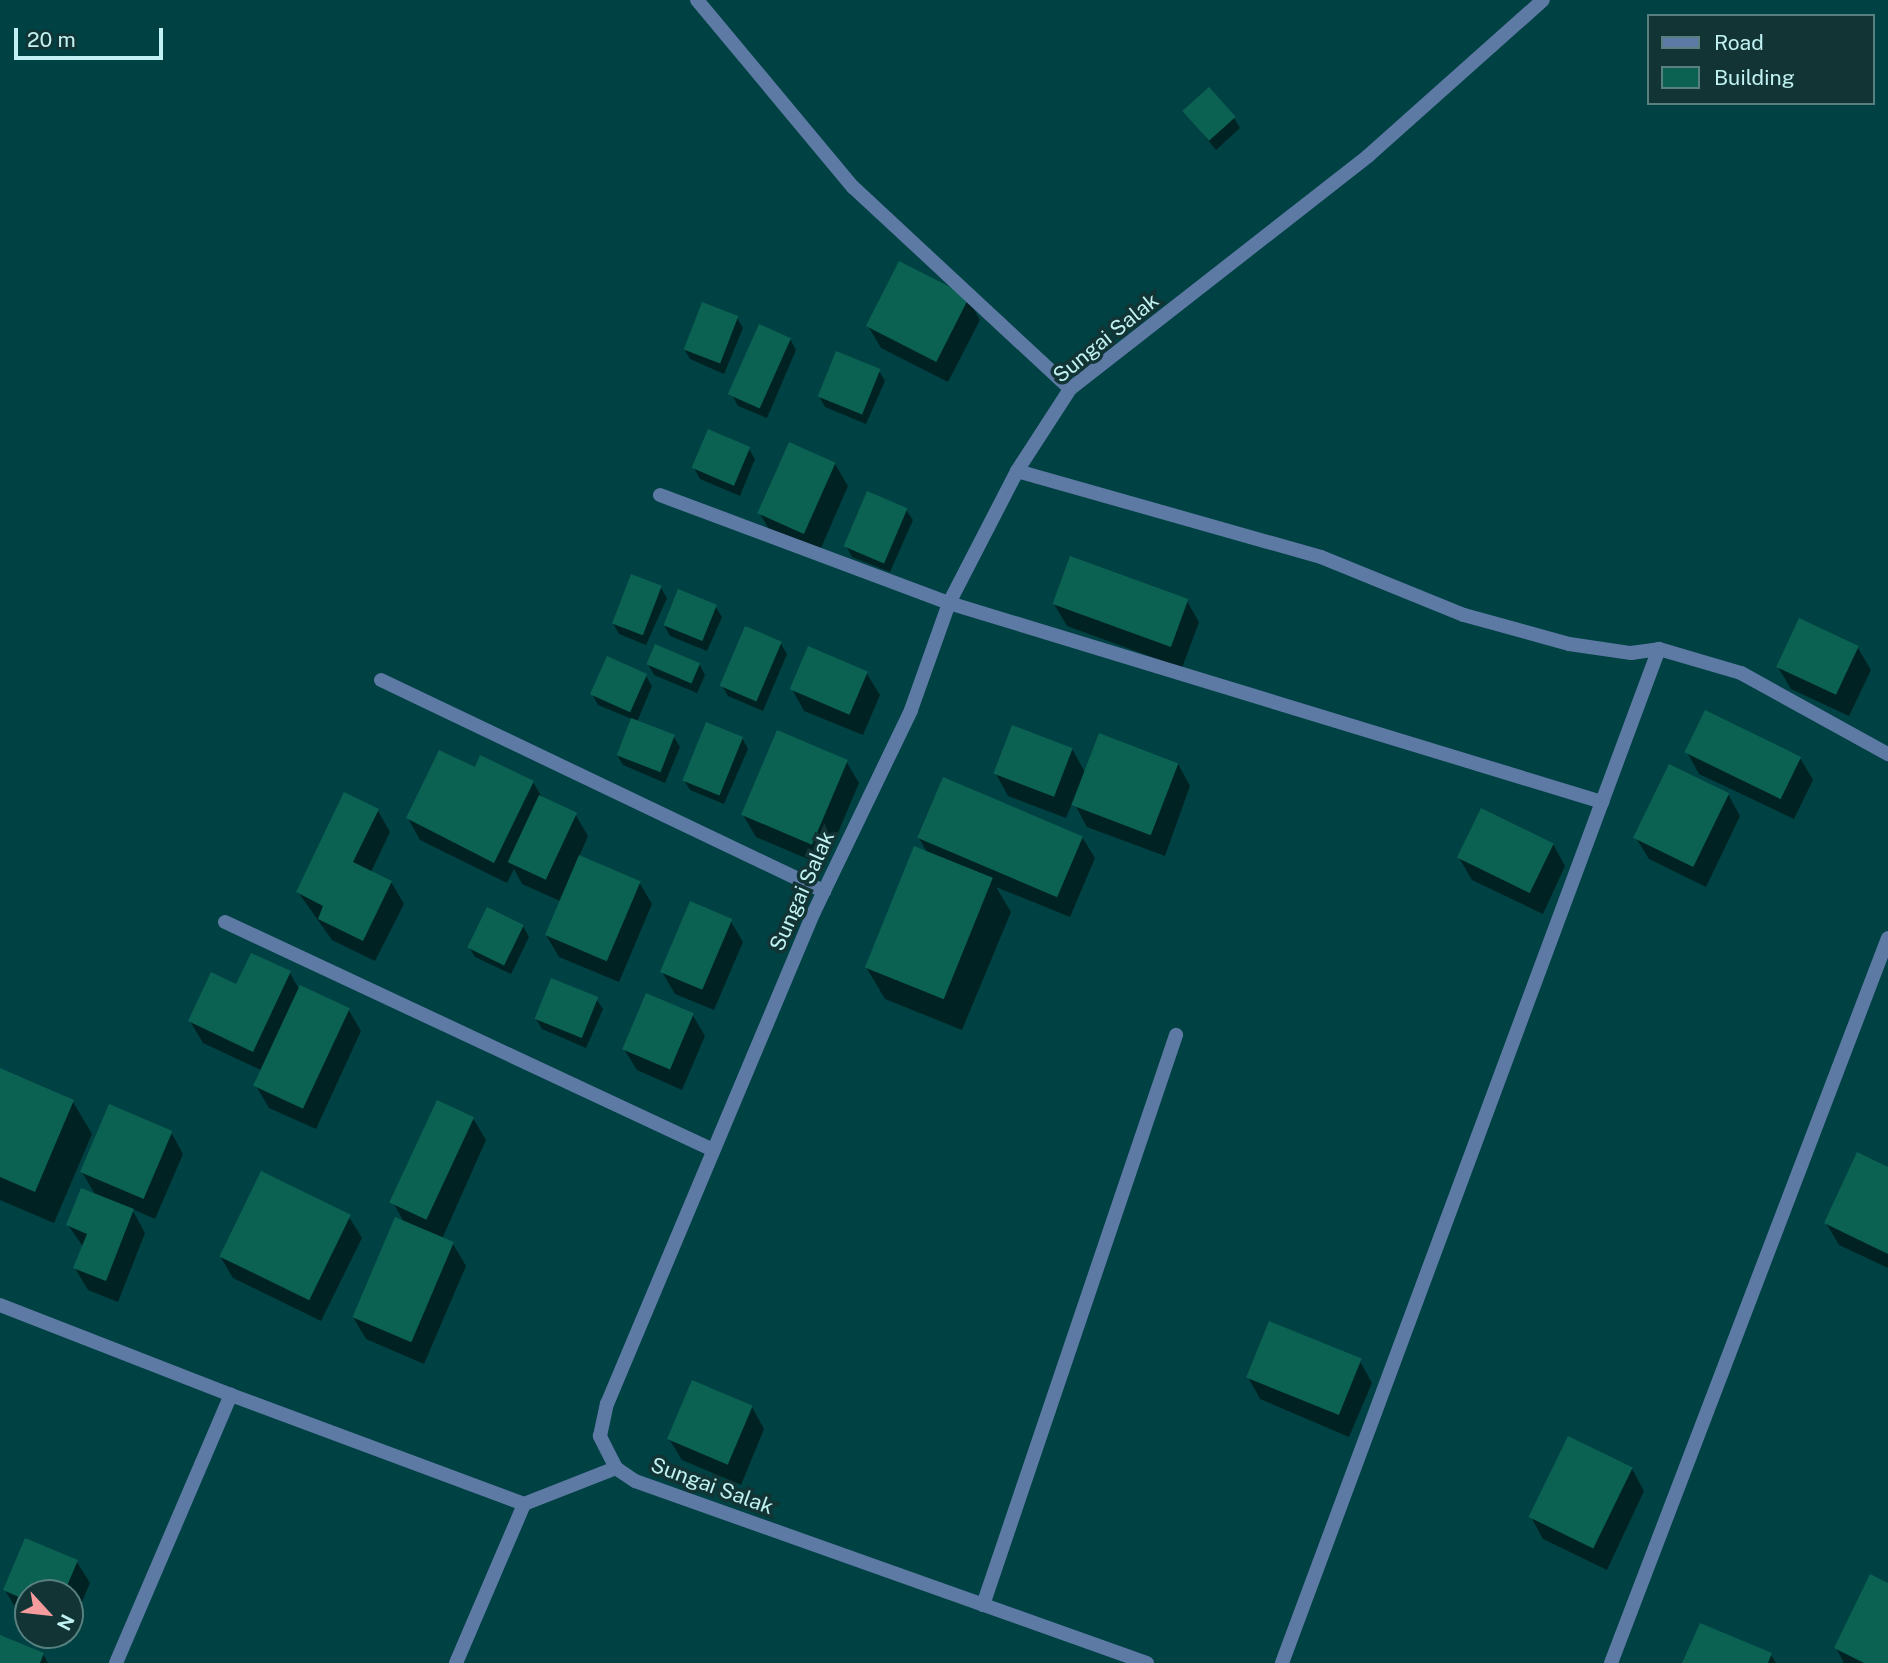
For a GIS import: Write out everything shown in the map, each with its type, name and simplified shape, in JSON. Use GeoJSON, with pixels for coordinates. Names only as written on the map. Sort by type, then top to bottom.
{"type":"FeatureCollection","features":[{"type":"Feature","properties":{"kind":"street"},"geometry":{"type":"LineString","coordinates":[[697,0],[853,187],[1070,389]]}},
{"type":"Feature","properties":{"kind":"street","name":"Sungai Salak"},"geometry":{"type":"LineString","coordinates":[[1147,1663],[635,1481],[616,1468],[600,1436],[607,1404],[824,891],[911,710],[949,603],[1017,471],[1070,389],[1367,156],[1544,0]]}},
{"type":"Feature","properties":{"kind":"street"},"geometry":{"type":"LineString","coordinates":[[1017,471],[1321,557],[1477,619],[1569,644],[1631,653],[1659,649],[1741,673],[1888,754]]}},
{"type":"Feature","properties":{"kind":"street"},"geometry":{"type":"LineString","coordinates":[[660,495],[949,603],[1602,802]]}},
{"type":"Feature","properties":{"kind":"street"},"geometry":{"type":"LineString","coordinates":[[1282,1663],[1659,649]]}},
{"type":"Feature","properties":{"kind":"street"},"geometry":{"type":"LineString","coordinates":[[381,680],[824,891]]}},
{"type":"Feature","properties":{"kind":"street"},"geometry":{"type":"LineString","coordinates":[[225,922],[713,1150]]}},
{"type":"Feature","properties":{"kind":"street"},"geometry":{"type":"LineString","coordinates":[[1611,1663],[1888,938]]}},
{"type":"Feature","properties":{"kind":"street"},"geometry":{"type":"LineString","coordinates":[[983,1605],[1176,1035]]}},
{"type":"Feature","properties":{"kind":"street"},"geometry":{"type":"LineString","coordinates":[[0,1305],[231,1395],[524,1504],[616,1468]]}},
{"type":"Feature","properties":{"kind":"street"},"geometry":{"type":"LineString","coordinates":[[116,1663],[231,1395]]}},
{"type":"Feature","properties":{"kind":"street"},"geometry":{"type":"LineString","coordinates":[[456,1663],[524,1504]]}},
{"type":"Feature","properties":{"kind":"building"},"geometry":{"type":"Polygon","coordinates":[[[1209,87],[1236,117],[1209,141],[1182,111],[1209,87]]]}},
{"type":"Feature","properties":{"kind":"building"},"geometry":{"type":"Polygon","coordinates":[[[899,261],[969,297],[936,362],[866,326],[899,261]]]}},
{"type":"Feature","properties":{"kind":"building"},"geometry":{"type":"Polygon","coordinates":[[[702,302],[738,316],[720,364],[684,350],[702,302]]]}},
{"type":"Feature","properties":{"kind":"building"},"geometry":{"type":"Polygon","coordinates":[[[759,324],[791,338],[760,409],[728,394],[759,324]]]}},
{"type":"Feature","properties":{"kind":"building"},"geometry":{"type":"Polygon","coordinates":[[[836,351],[881,369],[862,414],[818,396],[836,351]]]}},
{"type":"Feature","properties":{"kind":"building"},"geometry":{"type":"Polygon","coordinates":[[[708,429],[750,447],[734,486],[692,468],[708,429]]]}},
{"type":"Feature","properties":{"kind":"building"},"geometry":{"type":"Polygon","coordinates":[[[789,442],[836,463],[804,534],[757,513],[789,442]]]}},
{"type":"Feature","properties":{"kind":"building"},"geometry":{"type":"Polygon","coordinates":[[[867,491],[908,508],[884,563],[844,546],[867,491]]]}},
{"type":"Feature","properties":{"kind":"building"},"geometry":{"type":"Polygon","coordinates":[[[1070,556],[1188,599],[1171,647],[1053,604],[1070,556]]]}},
{"type":"Feature","properties":{"kind":"building"},"geometry":{"type":"Polygon","coordinates":[[[631,574],[662,586],[643,635],[612,623],[631,574]]]}},
{"type":"Feature","properties":{"kind":"building"},"geometry":{"type":"Polygon","coordinates":[[[678,589],[717,605],[702,641],[663,625],[678,589]]]}},
{"type":"Feature","properties":{"kind":"building"},"geometry":{"type":"Polygon","coordinates":[[[1799,618],[1859,646],[1836,695],[1776,667],[1799,618]]]}},
{"type":"Feature","properties":{"kind":"building"},"geometry":{"type":"Polygon","coordinates":[[[745,626],[782,642],[756,701],[720,686],[745,626]]]}},
{"type":"Feature","properties":{"kind":"building"},"geometry":{"type":"Polygon","coordinates":[[[655,644],[700,663],[692,683],[646,664],[655,644]]]}},
{"type":"Feature","properties":{"kind":"building"},"geometry":{"type":"Polygon","coordinates":[[[808,646],[868,671],[849,715],[790,689],[808,646]]]}},
{"type":"Feature","properties":{"kind":"building"},"geometry":{"type":"Polygon","coordinates":[[[607,656],[647,674],[630,712],[590,694],[607,656]]]}},
{"type":"Feature","properties":{"kind":"building"},"geometry":{"type":"Polygon","coordinates":[[[1705,710],[1801,757],[1781,799],[1684,752],[1705,710]]]}},
{"type":"Feature","properties":{"kind":"building"},"geometry":{"type":"Polygon","coordinates":[[[631,718],[675,735],[661,772],[617,755],[631,718]]]}},
{"type":"Feature","properties":{"kind":"building"},"geometry":{"type":"Polygon","coordinates":[[[706,722],[743,737],[719,795],[682,780],[706,722]]]}},
{"type":"Feature","properties":{"kind":"building"},"geometry":{"type":"Polygon","coordinates":[[[1012,725],[1073,748],[1054,797],[993,774],[1012,725]]]}},
{"type":"Feature","properties":{"kind":"building"},"geometry":{"type":"Polygon","coordinates":[[[777,730],[848,760],[812,845],[741,815],[777,730]]]}},
{"type":"Feature","properties":{"kind":"building"},"geometry":{"type":"Polygon","coordinates":[[[1099,733],[1178,763],[1151,835],[1071,805],[1099,733]]]}},
{"type":"Feature","properties":{"kind":"building"},"geometry":{"type":"Polygon","coordinates":[[[439,750],[475,767],[480,755],[534,781],[494,863],[406,818],[439,750]]]}},
{"type":"Feature","properties":{"kind":"building"},"geometry":{"type":"Polygon","coordinates":[[[1669,764],[1729,793],[1693,867],[1633,838],[1669,764]]]}},
{"type":"Feature","properties":{"kind":"building"},"geometry":{"type":"Polygon","coordinates":[[[943,777],[1083,836],[1057,897],[917,838],[943,777]]]}},
{"type":"Feature","properties":{"kind":"building"},"geometry":{"type":"Polygon","coordinates":[[[344,792],[379,809],[353,862],[392,881],[363,941],[318,919],[323,906],[296,892],[344,792]]]}},
{"type":"Feature","properties":{"kind":"building"},"geometry":{"type":"Polygon","coordinates":[[[539,795],[577,813],[546,880],[508,862],[539,795]]]}},
{"type":"Feature","properties":{"kind":"building"},"geometry":{"type":"Polygon","coordinates":[[[1481,808],[1554,844],[1530,893],[1457,857],[1481,808]]]}},
{"type":"Feature","properties":{"kind":"building"},"geometry":{"type":"Polygon","coordinates":[[[914,846],[993,878],[944,999],[865,967],[914,846]]]}},
{"type":"Feature","properties":{"kind":"building"},"geometry":{"type":"Polygon","coordinates":[[[579,855],[641,881],[607,961],[545,935],[579,855]]]}},
{"type":"Feature","properties":{"kind":"building"},"geometry":{"type":"Polygon","coordinates":[[[690,901],[732,919],[702,990],[660,972],[690,901]]]}},
{"type":"Feature","properties":{"kind":"building"},"geometry":{"type":"Polygon","coordinates":[[[487,907],[524,925],[504,965],[467,947],[487,907]]]}},
{"type":"Feature","properties":{"kind":"building"},"geometry":{"type":"Polygon","coordinates":[[[251,953],[291,971],[253,1052],[188,1021],[211,972],[236,984],[251,953]]]}},
{"type":"Feature","properties":{"kind":"building"},"geometry":{"type":"Polygon","coordinates":[[[551,978],[598,997],[582,1038],[535,1019],[551,978]]]}},
{"type":"Feature","properties":{"kind":"building"},"geometry":{"type":"Polygon","coordinates":[[[300,985],[350,1008],[303,1109],[253,1086],[300,985]]]}},
{"type":"Feature","properties":{"kind":"building"},"geometry":{"type":"Polygon","coordinates":[[[646,993],[694,1013],[670,1069],[622,1049],[646,993]]]}},
{"type":"Feature","properties":{"kind":"building"},"geometry":{"type":"Polygon","coordinates":[[[0,1068],[74,1100],[35,1192],[0,1177],[0,1068]]]}},
{"type":"Feature","properties":{"kind":"building"},"geometry":{"type":"Polygon","coordinates":[[[437,1100],[474,1117],[426,1220],[389,1202],[437,1100]]]}},
{"type":"Feature","properties":{"kind":"building"},"geometry":{"type":"Polygon","coordinates":[[[109,1104],[173,1131],[144,1199],[80,1172],[109,1104]]]}},
{"type":"Feature","properties":{"kind":"building"},"geometry":{"type":"Polygon","coordinates":[[[1857,1152],[1888,1167],[1888,1254],[1824,1223],[1857,1152]]]}},
{"type":"Feature","properties":{"kind":"building"},"geometry":{"type":"Polygon","coordinates":[[[261,1171],[351,1215],[309,1300],[219,1256],[261,1171]]]}},
{"type":"Feature","properties":{"kind":"building"},"geometry":{"type":"Polygon","coordinates":[[[81,1188],[134,1209],[106,1281],[73,1268],[87,1234],[66,1225],[81,1188]]]}},
{"type":"Feature","properties":{"kind":"building"},"geometry":{"type":"Polygon","coordinates":[[[395,1217],[454,1242],[411,1342],[352,1317],[395,1217]]]}},
{"type":"Feature","properties":{"kind":"building"},"geometry":{"type":"Polygon","coordinates":[[[1269,1321],[1362,1358],[1339,1415],[1246,1378],[1269,1321]]]}},
{"type":"Feature","properties":{"kind":"building"},"geometry":{"type":"Polygon","coordinates":[[[692,1380],[753,1406],[728,1465],[667,1439],[692,1380]]]}},
{"type":"Feature","properties":{"kind":"building"},"geometry":{"type":"Polygon","coordinates":[[[1568,1436],[1633,1468],[1593,1548],[1529,1517],[1568,1436]]]}},
{"type":"Feature","properties":{"kind":"building"},"geometry":{"type":"Polygon","coordinates":[[[25,1538],[78,1560],[70,1579],[14,1579],[14,1595],[3,1590],[25,1538]]]}},
{"type":"Feature","properties":{"kind":"building"},"geometry":{"type":"Polygon","coordinates":[[[1870,1574],[1888,1583],[1888,1663],[1864,1663],[1834,1648],[1870,1574]]]}},
{"type":"Feature","properties":{"kind":"building"},"geometry":{"type":"Polygon","coordinates":[[[1700,1623],[1772,1653],[1768,1663],[1682,1663],[1700,1623]]]}},
{"type":"Feature","properties":{"kind":"building"},"geometry":{"type":"Polygon","coordinates":[[[0,1635],[14,1641],[14,1649],[34,1649],[44,1653],[40,1663],[0,1663],[0,1635]]]}}]}
